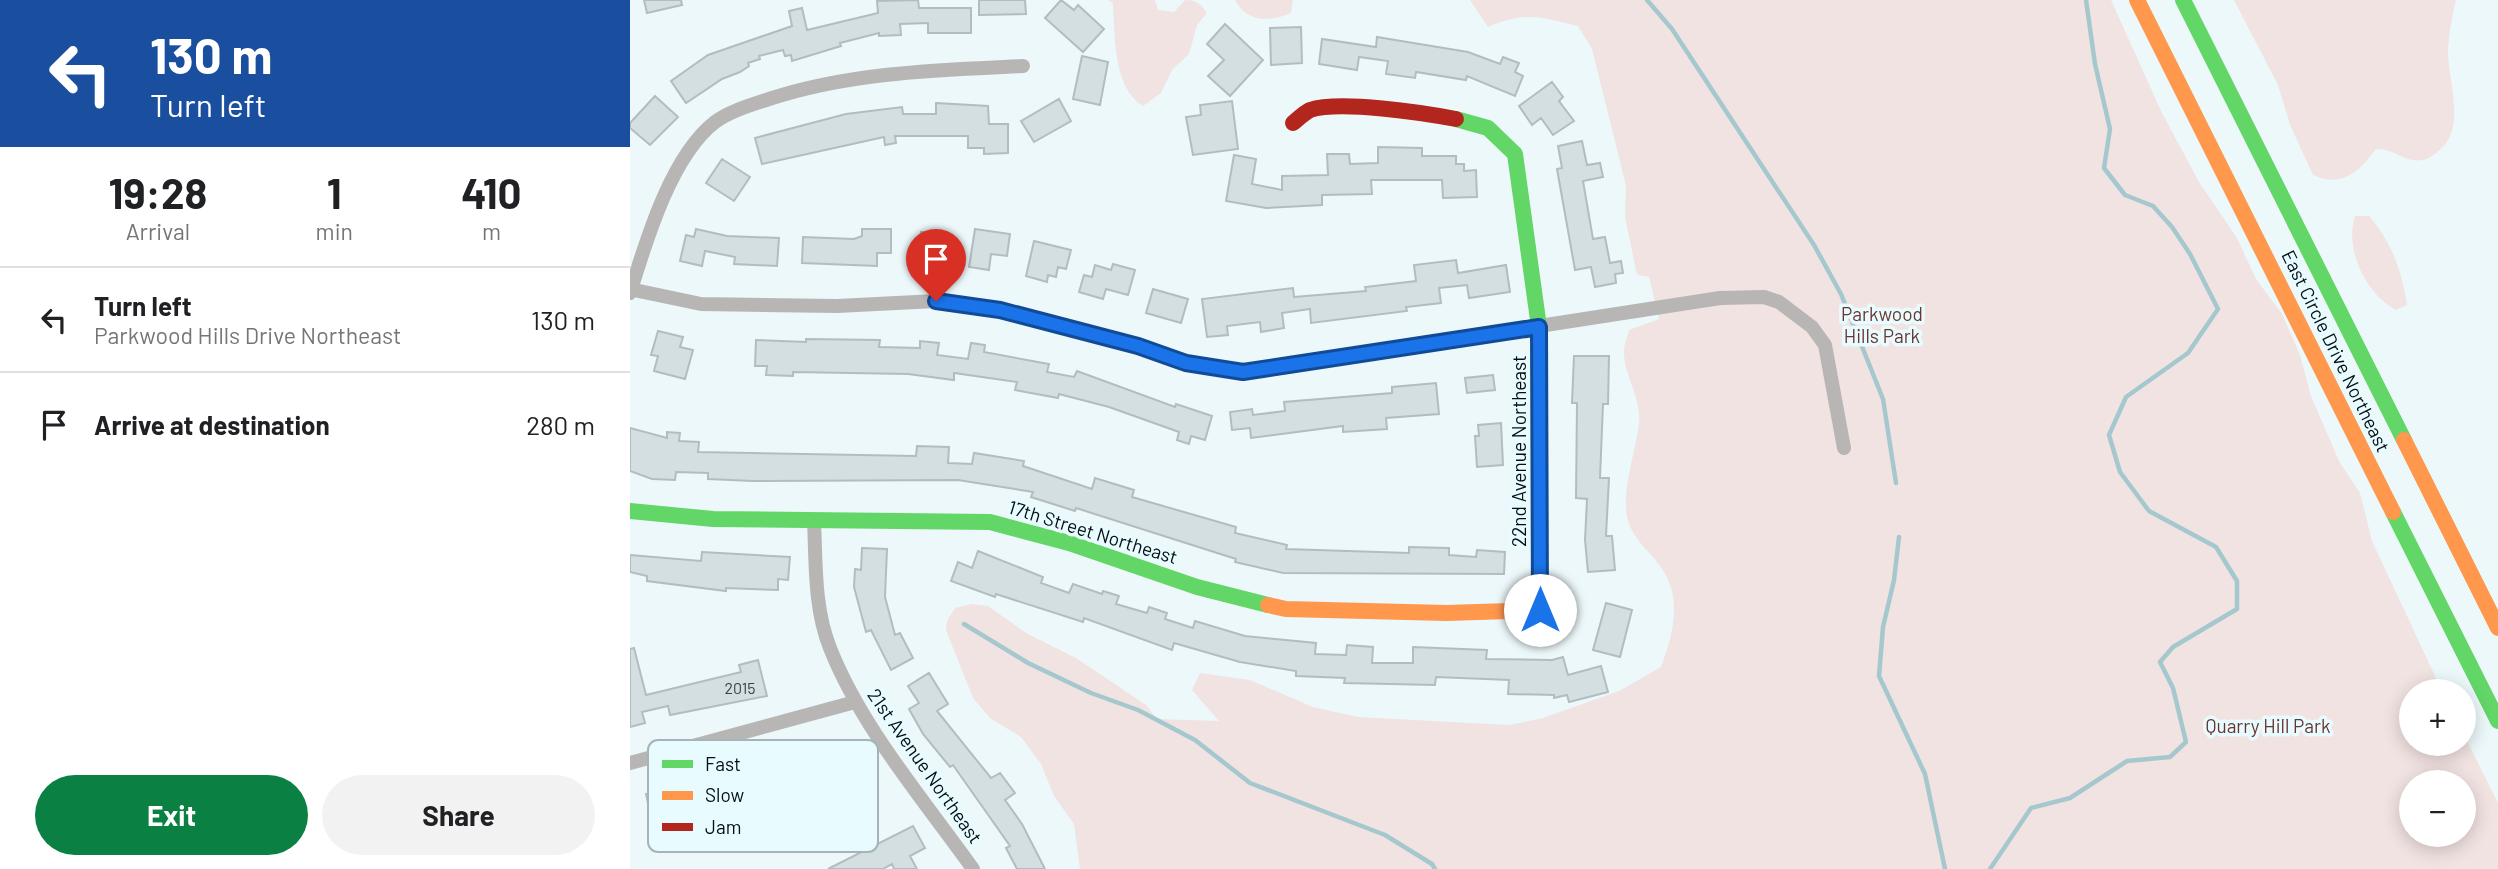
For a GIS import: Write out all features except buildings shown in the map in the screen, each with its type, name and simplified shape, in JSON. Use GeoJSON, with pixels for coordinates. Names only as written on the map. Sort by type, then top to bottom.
{"type":"FeatureCollection","features":[{"type":"Feature","properties":{"kind":"street","name":"East Circle Drive Northeast"},"geometry":{"type":"LineString","coordinates":[[2137,0],[2498,721]]}},
{"type":"Feature","properties":{"kind":"street","name":"East Circle Drive Northeast"},"geometry":{"type":"LineString","coordinates":[[2183,0],[2498,628]]}},
{"type":"Feature","properties":{"kind":"street"},"geometry":{"type":"LineString","coordinates":[[1023,66],[859,78],[796,90],[747,107],[715,122],[689,150],[665,195],[630,290],[701,304],[837,306],[936,301],[1000,310],[1138,346],[1186,363],[1243,372],[1720,298],[1764,297],[1779,302],[1812,327],[1825,345],[1844,448]]}},
{"type":"Feature","properties":{"kind":"street","name":"22nd Avenue Northeast"},"geometry":{"type":"LineString","coordinates":[[1293,123],[1311,110],[1333,106],[1456,118],[1482,125],[1502,138],[1515,154],[1539,327],[1540,610]]}},
{"type":"Feature","properties":{"kind":"street","name":"17th Street Northeast"},"geometry":{"type":"LineString","coordinates":[[630,511],[713,519],[926,519],[990,523],[1069,543],[1197,587],[1286,609],[1446,612],[1540,610]]}},
{"type":"Feature","properties":{"kind":"street","name":"21st Avenue Northeast"},"geometry":{"type":"LineString","coordinates":[[814,521],[820,611],[829,647],[855,702],[973,869]]}},
{"type":"Feature","properties":{"kind":"street"},"geometry":{"type":"LineString","coordinates":[[715,740],[855,702]]}},
{"type":"Feature","properties":{"kind":"street"},"geometry":{"type":"LineString","coordinates":[[630,763],[648,758]]}},
{"type":"Feature","properties":{"kind":"green space"},"geometry":{"type":"Polygon","coordinates":[[[1108,0],[1155,0],[1158,10],[1174,12],[1185,0],[1189,0],[1198,3],[1207,13],[1197,25],[1189,54],[1172,70],[1161,93],[1143,106],[1133,98],[1121,74],[1115,45],[1113,3],[1108,0]]]}},
{"type":"Feature","properties":{"kind":"green space"},"geometry":{"type":"Polygon","coordinates":[[[1235,0],[1293,0],[1291,13],[1260,19],[1246,13],[1235,0]]]}},
{"type":"Feature","properties":{"kind":"green space"},"geometry":{"type":"Polygon","coordinates":[[[1470,0],[2111,0],[2161,111],[2199,182],[2237,238],[2256,279],[2282,314],[2300,355],[2311,396],[2339,461],[2360,493],[2372,541],[2436,679],[2399,679],[2399,756],[2474,756],[2498,803],[2498,869],[1080,869],[1074,824],[1054,796],[1041,764],[1021,737],[990,718],[973,698],[946,630],[947,621],[955,608],[971,604],[988,606],[1026,633],[1076,658],[1146,705],[1157,719],[1219,721],[1192,690],[1200,673],[1250,680],[1313,707],[1358,717],[1509,725],[1543,718],[1619,691],[1661,667],[1673,627],[1674,600],[1665,575],[1634,535],[1626,513],[1627,488],[1639,414],[1624,351],[1629,330],[1659,319],[1649,277],[1637,275],[1625,217],[1626,186],[1592,49],[1578,26],[1533,17],[1488,27],[1470,0]]]}},
{"type":"Feature","properties":{"kind":"green space"},"geometry":{"type":"Polygon","coordinates":[[[2234,0],[2456,0],[2448,49],[2454,119],[2452,132],[2446,143],[2424,160],[2410,159],[2376,149],[2363,165],[2349,176],[2333,180],[2313,175],[2290,125],[2278,85],[2234,0]]]}},
{"type":"Feature","properties":{"kind":"green space"},"geometry":{"type":"Polygon","coordinates":[[[2355,216],[2369,216],[2384,236],[2399,269],[2407,305],[2396,310],[2385,303],[2367,282],[2355,256],[2352,229],[2355,216]]]}},
{"type":"Feature","properties":{"kind":"waterway"},"geometry":{"type":"LineString","coordinates":[[1647,0],[1672,29],[1814,245],[1841,294],[1883,399],[1896,483]]}},
{"type":"Feature","properties":{"kind":"waterway"},"geometry":{"type":"LineString","coordinates":[[1990,869],[2031,808],[2070,798],[2127,761],[2170,757],[2186,742],[2173,688],[2160,662],[2173,647],[2237,609],[2237,581],[2216,547],[2149,511],[2120,472],[2109,435],[2126,397],[2188,353],[2218,309],[2190,254],[2172,227],[2153,206],[2125,195],[2104,168],[2110,129],[2095,64],[2086,0]]}},
{"type":"Feature","properties":{"kind":"waterway"},"geometry":{"type":"LineString","coordinates":[[1899,537],[1894,580],[1883,627],[1879,676],[1925,774],[1945,869]]}},
{"type":"Feature","properties":{"kind":"waterway"},"geometry":{"type":"LineString","coordinates":[[964,624],[1028,663],[1091,693],[1138,710],[1195,740],[1250,783],[1385,835],[1432,864],[1435,869]]}},
{"type":"Feature","properties":{"kind":"traffic: fast"},"geometry":{"type":"LineString","coordinates":[[2183,0],[2404,440]]}},
{"type":"Feature","properties":{"kind":"traffic: fast"},"geometry":{"type":"LineString","coordinates":[[1456,119],[1488,128],[1515,154],[1539,327],[1539,436]]}},
{"type":"Feature","properties":{"kind":"traffic: fast"},"geometry":{"type":"LineString","coordinates":[[630,511],[713,519],[990,522],[1069,543],[1197,587],[1268,605]]}},
{"type":"Feature","properties":{"kind":"traffic: fast"},"geometry":{"type":"LineString","coordinates":[[2393,512],[2498,721]]}},
{"type":"Feature","properties":{"kind":"traffic: slow"},"geometry":{"type":"LineString","coordinates":[[2137,0],[2393,512]]}},
{"type":"Feature","properties":{"kind":"traffic: slow"},"geometry":{"type":"LineString","coordinates":[[1268,605],[1286,609],[1446,613],[1540,610],[1539,436]]}},
{"type":"Feature","properties":{"kind":"traffic: slow"},"geometry":{"type":"LineString","coordinates":[[2404,440],[2498,628]]}},
{"type":"Feature","properties":{"kind":"traffic: jam"},"geometry":{"type":"LineString","coordinates":[[1293,123],[1310,110],[1341,106],[1382,108],[1456,119]]}},
{"type":"Feature","properties":{"kind":"route"},"geometry":{"type":"LineString","coordinates":[[936,301],[1000,310],[1138,346],[1186,363],[1243,372],[1539,327],[1540,610]]}},
{"type":"Feature","properties":{"kind":"park label","name":"Parkwood Hills Park"},"geometry":{"type":"Point","coordinates":[1882,325]}},
{"type":"Feature","properties":{"kind":"park label","name":"Quarry Hill Park"},"geometry":{"type":"Point","coordinates":[2268,726]}}]}
